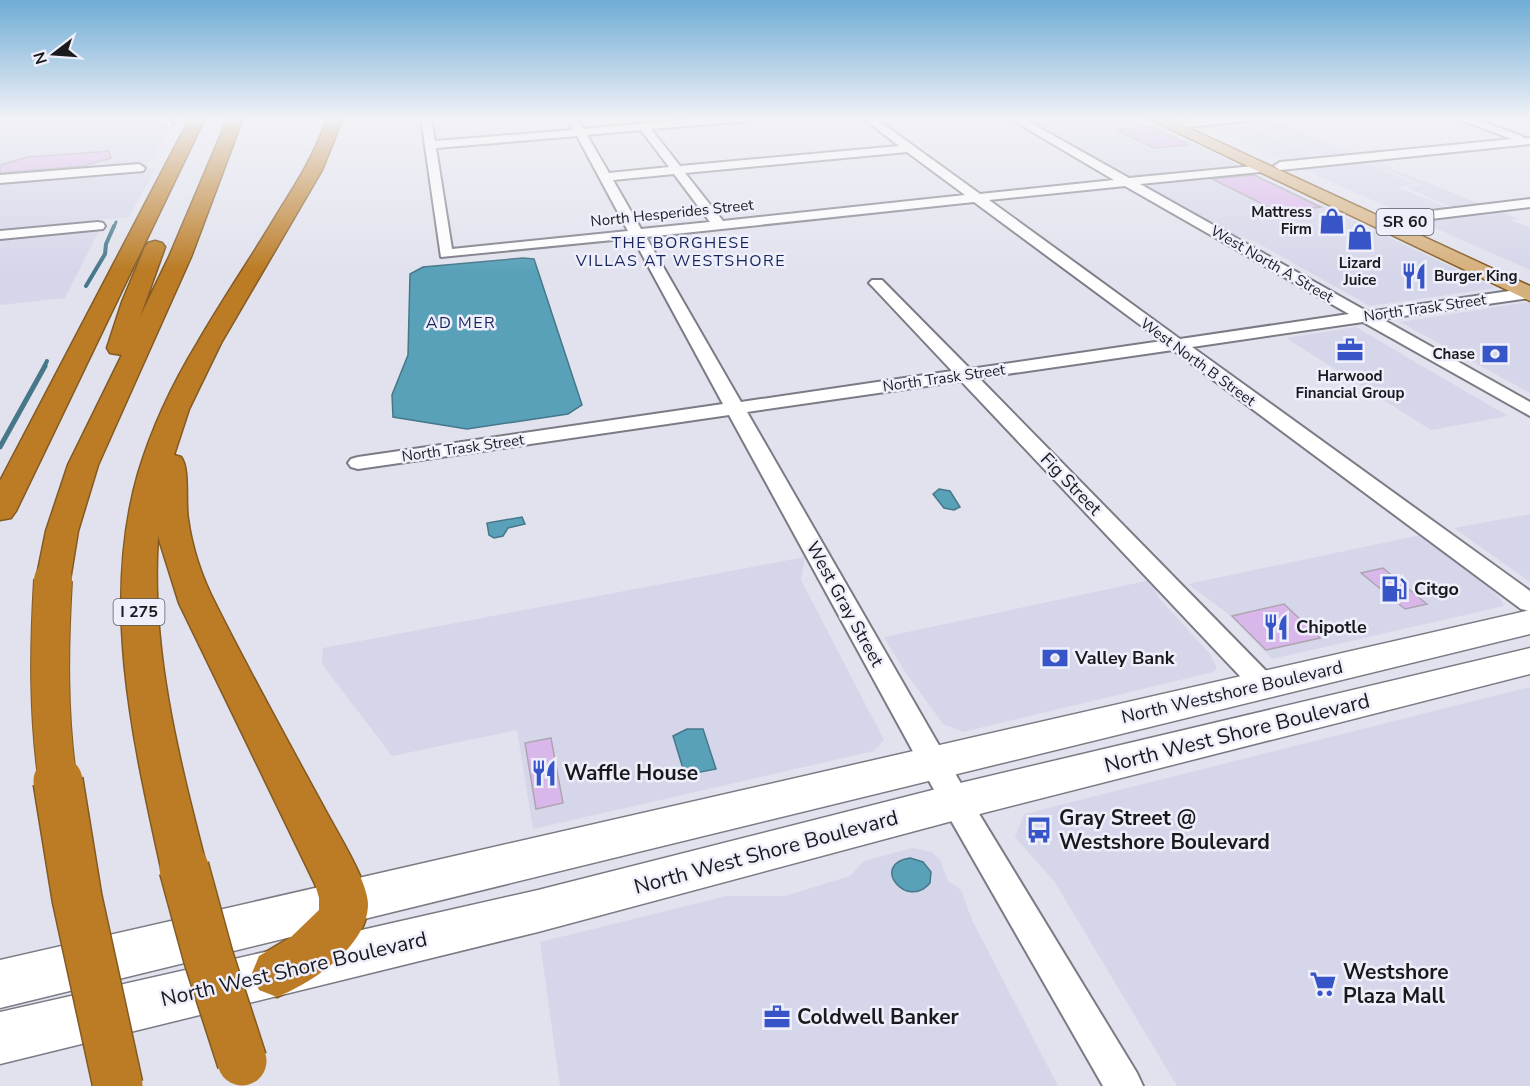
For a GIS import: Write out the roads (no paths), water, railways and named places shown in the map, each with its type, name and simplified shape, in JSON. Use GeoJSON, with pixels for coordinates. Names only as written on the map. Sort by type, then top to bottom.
{"type":"FeatureCollection","features":[{"type":"Feature","properties":{"kind":"highway"},"geometry":{"type":"LineString","coordinates":[[0,511],[177,169]]}},
{"type":"Feature","properties":{"kind":"highway"},"geometry":{"type":"LineString","coordinates":[[118,1086],[88,947],[58,783],[48,693],[49,616],[53,580],[67,510],[106,404],[133,302],[184,169]]}},
{"type":"Feature","properties":{"kind":"highway"},"geometry":{"type":"LineString","coordinates":[[93,442],[180,257],[216,169]]}},
{"type":"Feature","properties":{"kind":"highway","name":"I 275"},"geometry":{"type":"LineString","coordinates":[[246,1074],[202,936],[159,762],[144,681],[140,639],[141,532],[157,458],[172,413],[197,362],[313,169]]}},
{"type":"Feature","properties":{"kind":"highway"},"geometry":{"type":"LineString","coordinates":[[197,362],[177,424],[172,457],[168,491],[174,542],[196,603],[331,866],[344,903],[337,923],[321,944],[299,961],[277,973]]}},
{"type":"Feature","properties":{"kind":"main road","name":"SR 60"},"geometry":{"type":"LineString","coordinates":[[1261,169],[1530,294]]}},
{"type":"Feature","properties":{"kind":"main road"},"geometry":{"type":"LineString","coordinates":[[1266,169],[1279,170],[1313,185],[1347,196]]}},
{"type":"Feature","properties":{"kind":"main road","name":"SR 60"},"geometry":{"type":"LineString","coordinates":[[1286,169],[1530,279]]}},
{"type":"Feature","properties":{"kind":"main road","name":"North Westshore Boulevard"},"geometry":{"type":"LineString","coordinates":[[945,783],[1264,685],[1530,622]]}},
{"type":"Feature","properties":{"kind":"main road","name":"North West Shore Boulevard"},"geometry":{"type":"LineString","coordinates":[[0,984],[344,903],[945,783],[1530,661]]}},
{"type":"Feature","properties":{"kind":"main road","name":"North West Shore Boulevard"},"geometry":{"type":"LineString","coordinates":[[0,1038],[538,911],[945,783]]}},
{"type":"Feature","properties":{"kind":"street"},"geometry":{"type":"LineString","coordinates":[[0,179],[130,169]]}},
{"type":"Feature","properties":{"kind":"street","name":"North Hesperides Street"},"geometry":{"type":"LineString","coordinates":[[433,169],[446,254],[1253,169]]}},
{"type":"Feature","properties":{"kind":"street","name":"West Gray Street"},"geometry":{"type":"LineString","coordinates":[[599,169],[945,783],[1124,1086]]}},
{"type":"Feature","properties":{"kind":"street"},"geometry":{"type":"LineString","coordinates":[[604,177],[692,169]]}},
{"type":"Feature","properties":{"kind":"street","name":"West North B Street"},"geometry":{"type":"LineString","coordinates":[[935,169],[1530,603]]}},
{"type":"Feature","properties":{"kind":"street","name":"West North A Street"},"geometry":{"type":"LineString","coordinates":[[1103,169],[1530,410]]}},
{"type":"Feature","properties":{"kind":"street"},"geometry":{"type":"LineString","coordinates":[[678,170],[720,225]]}},
{"type":"Feature","properties":{"kind":"street"},"geometry":{"type":"LineString","coordinates":[[1398,219],[1530,203]]}},
{"type":"Feature","properties":{"kind":"street"},"geometry":{"type":"LineString","coordinates":[[0,235],[98,226]]}},
{"type":"Feature","properties":{"kind":"street","name":"Fig Street"},"geometry":{"type":"LineString","coordinates":[[877,283],[1264,685]]}},
{"type":"Feature","properties":{"kind":"street","name":"North Trask Street"},"geometry":{"type":"LineString","coordinates":[[358,463],[1530,294]]}},
{"type":"Feature","properties":{"kind":"water"},"geometry":{"type":"Polygon","coordinates":[[[534,259],[582,405],[568,414],[467,429],[393,417],[392,395],[408,355],[410,274],[423,267],[534,259]]]}},
{"type":"Feature","properties":{"kind":"water"},"geometry":{"type":"Polygon","coordinates":[[[939,489],[950,491],[960,507],[954,510],[944,508],[933,494],[939,489]]]}},
{"type":"Feature","properties":{"kind":"water"},"geometry":{"type":"Polygon","coordinates":[[[522,517],[525,524],[508,528],[503,536],[494,538],[489,535],[487,523],[522,517]]]}},
{"type":"Feature","properties":{"kind":"water"},"geometry":{"type":"Polygon","coordinates":[[[687,729],[703,729],[716,769],[685,775],[673,736],[687,729]]]}},
{"type":"Feature","properties":{"kind":"water"},"geometry":{"type":"Polygon","coordinates":[[[910,858],[923,862],[931,872],[930,883],[921,890],[911,892],[903,889],[892,876],[893,868],[898,862],[910,858]]]}},
{"type":"Feature","properties":{"kind":"waterway"},"geometry":{"type":"LineString","coordinates":[[114,227],[116,222]]}},
{"type":"Feature","properties":{"kind":"waterway"},"geometry":{"type":"LineString","coordinates":[[86,286],[105,254],[106,244],[114,226]]}},
{"type":"Feature","properties":{"kind":"waterway"},"geometry":{"type":"LineString","coordinates":[[44,367],[47,361]]}},
{"type":"Feature","properties":{"kind":"waterway"},"geometry":{"type":"LineString","coordinates":[[0,447],[45,366]]}},
{"type":"Feature","properties":{"kind":"place","name":"Mattress Firm"},"geometry":{"type":"Point","coordinates":[1332,221]}},
{"type":"Feature","properties":{"kind":"place","name":"Lizard Juice"},"geometry":{"type":"Point","coordinates":[1360,237]}},
{"type":"Feature","properties":{"kind":"place","name":"Burger King"},"geometry":{"type":"Point","coordinates":[1414,276]}},
{"type":"Feature","properties":{"kind":"place","name":"Harwood Financial Group"},"geometry":{"type":"Point","coordinates":[1350,350]}},
{"type":"Feature","properties":{"kind":"place","name":"Chase"},"geometry":{"type":"Point","coordinates":[1495,354]}},
{"type":"Feature","properties":{"kind":"place","name":"Citgo"},"geometry":{"type":"Point","coordinates":[1394,589]}},
{"type":"Feature","properties":{"kind":"place","name":"Chipotle"},"geometry":{"type":"Point","coordinates":[1276,627]}},
{"type":"Feature","properties":{"kind":"place","name":"Valley Bank"},"geometry":{"type":"Point","coordinates":[1055,658]}},
{"type":"Feature","properties":{"kind":"place","name":"Waffle House"},"geometry":{"type":"Point","coordinates":[544,773]}},
{"type":"Feature","properties":{"kind":"place","name":"Gray Street @ Westshore Boulevard"},"geometry":{"type":"Point","coordinates":[1039,830]}},
{"type":"Feature","properties":{"kind":"place","name":"Westshore Plaza Mall"},"geometry":{"type":"Point","coordinates":[1323,984]}},
{"type":"Feature","properties":{"kind":"place","name":"Coldwell Banker"},"geometry":{"type":"Point","coordinates":[777,1017]}},
{"type":"Feature","properties":{"kind":"district","name":"THE BORGHESE VILLAS AT WESTSHORE"},"geometry":{"type":"Point","coordinates":[681,252]}},
{"type":"Feature","properties":{"kind":"district","name":"AD MER"},"geometry":{"type":"Point","coordinates":[461,323]}}]}
